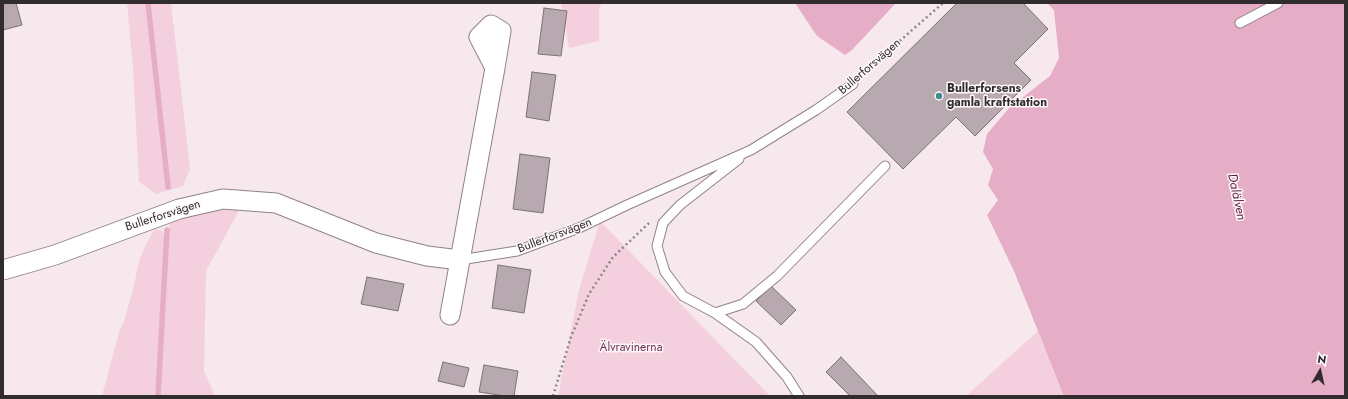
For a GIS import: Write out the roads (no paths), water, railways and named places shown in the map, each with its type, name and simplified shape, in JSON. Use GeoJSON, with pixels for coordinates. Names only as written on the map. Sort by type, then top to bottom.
{"type":"FeatureCollection","features":[{"type":"Feature","properties":{"kind":"street"},"geometry":{"type":"LineString","coordinates":[[450,315],[495,68]]}},
{"type":"Feature","properties":{"kind":"street","name":"Bullerforsvägen"},"geometry":{"type":"LineString","coordinates":[[3,270],[56,255],[179,208],[223,199],[276,202],[376,244],[427,256],[460,260]]}},
{"type":"Feature","properties":{"kind":"lane"},"geometry":{"type":"LineString","coordinates":[[1240,23],[1278,3]]}},
{"type":"Feature","properties":{"kind":"lane","name":"Bullerforsvägen"},"geometry":{"type":"LineString","coordinates":[[460,260],[517,251],[579,228],[751,150],[816,110],[853,84]]}},
{"type":"Feature","properties":{"kind":"lane"},"geometry":{"type":"LineString","coordinates":[[751,150],[680,205],[663,223],[657,246],[665,272],[683,296],[714,313],[756,342],[787,377],[799,396]]}},
{"type":"Feature","properties":{"kind":"lane"},"geometry":{"type":"LineString","coordinates":[[714,313],[743,304],[777,276],[885,166]]}},
{"type":"Feature","properties":{"kind":"water"},"geometry":{"type":"Polygon","coordinates":[[[795,3],[896,3],[852,50],[845,55],[817,36],[795,3]]]}},
{"type":"Feature","properties":{"kind":"water","name":"Dalälven"},"geometry":{"type":"Polygon","coordinates":[[[1047,3],[1345,3],[1345,396],[1064,396],[1014,271],[987,215],[998,200],[988,185],[993,169],[983,152],[987,134],[1009,108],[1050,76],[1059,58],[1054,10],[1047,3]]]}},
{"type":"Feature","properties":{"kind":"waterway"},"geometry":{"type":"LineString","coordinates":[[148,3],[168,187]]}},
{"type":"Feature","properties":{"kind":"waterway"},"geometry":{"type":"LineString","coordinates":[[158,396],[167,230]]}},
{"type":"Feature","properties":{"kind":"place","name":"Bullerforsens gamla kraftstation"},"geometry":{"type":"Point","coordinates":[939,96]}},
{"type":"Feature","properties":{"kind":"park label","name":"Älvravinerna"},"geometry":{"type":"Point","coordinates":[631,348]}}]}
